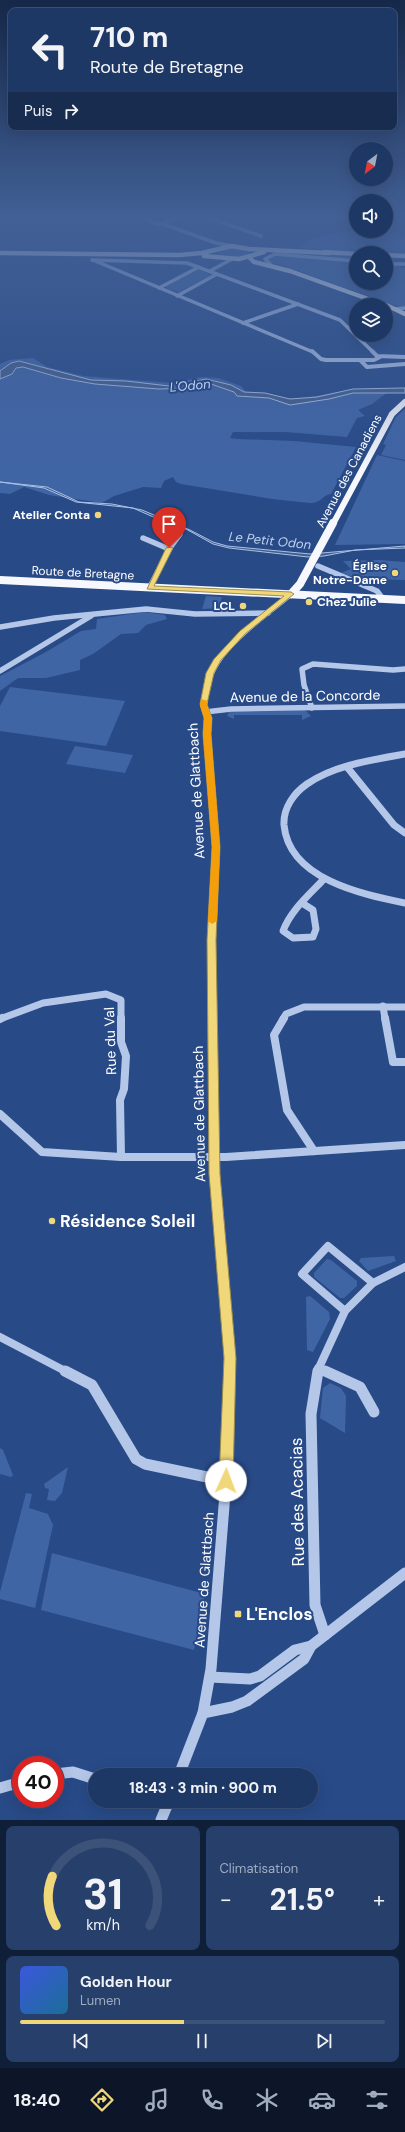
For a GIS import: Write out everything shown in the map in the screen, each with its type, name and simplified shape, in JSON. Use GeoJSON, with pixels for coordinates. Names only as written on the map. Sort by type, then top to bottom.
{"type":"FeatureCollection","features":[{"type":"Feature","properties":{"kind":"main road"},"geometry":{"type":"LineString","coordinates":[[393,308],[405,314]]}},
{"type":"Feature","properties":{"kind":"main road","name":"Avenue des Canadiens"},"geometry":{"type":"LineString","coordinates":[[291,594],[300,584],[392,414],[405,402]]}},
{"type":"Feature","properties":{"kind":"main road","name":"Route de Bretagne"},"geometry":{"type":"LineString","coordinates":[[0,580],[405,600]]}},
{"type":"Feature","properties":{"kind":"street"},"geometry":{"type":"LineString","coordinates":[[192,302],[314,352],[324,360],[376,360],[380,357]]}},
{"type":"Feature","properties":{"kind":"street"},"geometry":{"type":"LineString","coordinates":[[292,302],[340,320],[374,354],[380,357],[405,357]]}},
{"type":"Feature","properties":{"kind":"street"},"geometry":{"type":"LineString","coordinates":[[243,323],[298,304]]}},
{"type":"Feature","properties":{"kind":"street"},"geometry":{"type":"LineString","coordinates":[[396,309],[405,308]]}},
{"type":"Feature","properties":{"kind":"street"},"geometry":{"type":"LineString","coordinates":[[360,360],[367,367],[405,364]]}},
{"type":"Feature","properties":{"kind":"street"},"geometry":{"type":"LineString","coordinates":[[150,587],[169,548],[180,534]]}},
{"type":"Feature","properties":{"kind":"street"},"geometry":{"type":"LineString","coordinates":[[143,538],[169,548]]}},
{"type":"Feature","properties":{"kind":"street"},"geometry":{"type":"LineString","coordinates":[[318,566],[377,591],[381,594],[383,599]]}},
{"type":"Feature","properties":{"kind":"street","name":"Avenue de Glattbach"},"geometry":{"type":"LineString","coordinates":[[182,1768],[203,1713],[211,1673],[226,1481],[230,1358],[221,1271],[214,1157],[211,940],[216,847],[207,740],[208,718],[205,712],[204,696],[210,673],[218,659],[240,634],[291,594]]}},
{"type":"Feature","properties":{"kind":"street"},"geometry":{"type":"LineString","coordinates":[[0,627],[54,618],[146,609],[197,614],[268,613]]}},
{"type":"Feature","properties":{"kind":"street"},"geometry":{"type":"LineString","coordinates":[[0,671],[95,614]]}},
{"type":"Feature","properties":{"kind":"street"},"geometry":{"type":"LineString","coordinates":[[312,708],[308,694],[303,688],[302,669],[306,666],[314,664],[405,669]]}},
{"type":"Feature","properties":{"kind":"street","name":"Avenue de la Concorde"},"geometry":{"type":"LineString","coordinates":[[205,712],[231,709],[405,706]]}},
{"type":"Feature","properties":{"kind":"street"},"geometry":{"type":"LineString","coordinates":[[405,754],[347,767],[312,781],[291,799],[286,810],[284,833],[288,844],[302,862],[324,879],[382,898],[405,903]]}},
{"type":"Feature","properties":{"kind":"street"},"geometry":{"type":"LineString","coordinates":[[347,767],[394,825],[405,833]]}},
{"type":"Feature","properties":{"kind":"street"},"geometry":{"type":"LineString","coordinates":[[302,903],[313,910],[315,932],[313,937],[301,939],[292,938],[283,931],[284,926],[302,903],[324,879]]}},
{"type":"Feature","properties":{"kind":"street","name":"Rue du Val"},"geometry":{"type":"LineString","coordinates":[[0,1018],[43,1003],[106,994],[121,1000],[122,1042],[126,1056],[124,1089],[120,1100],[121,1158]]}},
{"type":"Feature","properties":{"kind":"street"},"geometry":{"type":"LineString","coordinates":[[383,1006],[393,1062],[405,1062]]}},
{"type":"Feature","properties":{"kind":"street"},"geometry":{"type":"LineString","coordinates":[[314,1151],[287,1110],[274,1035],[286,1014],[304,1007],[405,1007]]}},
{"type":"Feature","properties":{"kind":"street"},"geometry":{"type":"LineString","coordinates":[[0,1114],[42,1152],[121,1158],[214,1157],[405,1145]]}},
{"type":"Feature","properties":{"kind":"street"},"geometry":{"type":"LineString","coordinates":[[345,1310],[302,1274],[328,1246],[373,1283]]}},
{"type":"Feature","properties":{"kind":"street","name":"Rue des Acacias"},"geometry":{"type":"LineString","coordinates":[[325,1635],[315,1605],[311,1414],[318,1368],[345,1310],[373,1283],[405,1267]]}},
{"type":"Feature","properties":{"kind":"street"},"geometry":{"type":"LineString","coordinates":[[0,1337],[92,1385],[130,1453],[136,1459],[145,1464],[226,1481]]}},
{"type":"Feature","properties":{"kind":"street"},"geometry":{"type":"LineString","coordinates":[[318,1368],[360,1387],[374,1412]]}},
{"type":"Feature","properties":{"kind":"street"},"geometry":{"type":"LineString","coordinates":[[203,1713],[232,1707],[247,1701],[304,1659],[311,1646],[405,1573]]}},
{"type":"Feature","properties":{"kind":"street"},"geometry":{"type":"LineString","coordinates":[[211,1673],[250,1679],[270,1669],[295,1650],[311,1646]]}},
{"type":"Feature","properties":{"kind":"street"},"geometry":{"type":"LineString","coordinates":[[64,1773],[73,1772],[88,1777]]}},
{"type":"Feature","properties":{"kind":"street"},"geometry":{"type":"LineString","coordinates":[[0,1788],[12,1785]]}},
{"type":"Feature","properties":{"kind":"street"},"geometry":{"type":"LineString","coordinates":[[161,1820],[165,1808]]}},
{"type":"Feature","properties":{"kind":"shaded area"},"geometry":{"type":"Polygon","coordinates":[[[393,302],[405,302],[405,307],[393,305],[393,302]]]}},
{"type":"Feature","properties":{"kind":"shaded area"},"geometry":{"type":"Polygon","coordinates":[[[33,358],[47,367],[83,376],[172,383],[201,377],[218,378],[241,386],[248,394],[276,396],[289,401],[344,391],[388,392],[372,404],[358,410],[365,416],[357,418],[347,437],[285,432],[233,432],[230,438],[294,441],[356,447],[331,494],[314,503],[272,499],[181,484],[176,482],[173,477],[164,481],[161,488],[143,487],[114,496],[102,503],[49,495],[24,487],[10,494],[0,493],[0,364],[9,360],[33,358]]]}},
{"type":"Feature","properties":{"kind":"shaded area"},"geometry":{"type":"Polygon","coordinates":[[[405,409],[405,460],[381,455],[386,445],[383,444],[396,417],[405,409]]]}},
{"type":"Feature","properties":{"kind":"shaded area"},"geometry":{"type":"Polygon","coordinates":[[[377,455],[405,461],[405,544],[335,545],[377,455]]]}},
{"type":"Feature","properties":{"kind":"shaded area"},"geometry":{"type":"Polygon","coordinates":[[[379,560],[405,562],[405,580],[367,579],[366,581],[341,573],[351,569],[343,561],[379,560]]]}},
{"type":"Feature","properties":{"kind":"shaded area"},"geometry":{"type":"Polygon","coordinates":[[[206,596],[222,597],[219,608],[202,609],[206,596]]]}},
{"type":"Feature","properties":{"kind":"shaded area"},"geometry":{"type":"Polygon","coordinates":[[[144,612],[165,615],[167,619],[146,625],[138,633],[121,634],[93,654],[80,660],[80,670],[46,678],[18,678],[0,691],[0,676],[46,652],[81,631],[96,629],[97,619],[144,612]]]}},
{"type":"Feature","properties":{"kind":"shaded area"},"geometry":{"type":"Polygon","coordinates":[[[10,687],[125,701],[106,746],[0,731],[0,706],[10,687]]]}},
{"type":"Feature","properties":{"kind":"shaded area"},"geometry":{"type":"Polygon","coordinates":[[[305,710],[311,716],[302,720],[302,715],[234,715],[234,719],[227,716],[229,712],[233,711],[305,710]]]}},
{"type":"Feature","properties":{"kind":"shaded area"},"geometry":{"type":"Polygon","coordinates":[[[75,746],[133,755],[125,773],[66,764],[75,746]]]}},
{"type":"Feature","properties":{"kind":"shaded area"},"geometry":{"type":"Polygon","coordinates":[[[394,1256],[396,1261],[368,1271],[359,1261],[361,1258],[394,1256]]]}},
{"type":"Feature","properties":{"kind":"shaded area"},"geometry":{"type":"Polygon","coordinates":[[[327,1259],[331,1260],[357,1281],[357,1286],[344,1298],[340,1298],[314,1277],[314,1273],[327,1259]]]}},
{"type":"Feature","properties":{"kind":"shaded area"},"geometry":{"type":"Polygon","coordinates":[[[310,1296],[329,1312],[330,1319],[313,1352],[307,1350],[306,1297],[310,1296]]]}},
{"type":"Feature","properties":{"kind":"shaded area"},"geometry":{"type":"Polygon","coordinates":[[[330,1383],[341,1388],[346,1396],[345,1433],[320,1418],[323,1388],[330,1383]]]}},
{"type":"Feature","properties":{"kind":"shaded area"},"geometry":{"type":"Polygon","coordinates":[[[0,1448],[3,1450],[13,1475],[11,1477],[0,1474],[0,1448]]]}},
{"type":"Feature","properties":{"kind":"shaded area"},"geometry":{"type":"Polygon","coordinates":[[[68,1467],[62,1493],[55,1501],[47,1500],[49,1489],[45,1488],[44,1484],[68,1467]]]}},
{"type":"Feature","properties":{"kind":"shaded area"},"geometry":{"type":"Polygon","coordinates":[[[26,1493],[32,1494],[29,1508],[48,1514],[53,1525],[35,1608],[0,1599],[0,1592],[26,1493]]]}},
{"type":"Feature","properties":{"kind":"shaded area"},"geometry":{"type":"Polygon","coordinates":[[[52,1553],[205,1594],[194,1650],[41,1610],[52,1553]]]}},
{"type":"Feature","properties":{"kind":"water","name":"L'Odon"},"geometry":{"type":"Polygon","coordinates":[[[19,361],[91,380],[126,381],[169,386],[206,379],[231,385],[244,392],[265,393],[290,399],[317,397],[353,389],[405,388],[405,393],[353,393],[329,399],[290,405],[269,398],[237,396],[234,392],[211,384],[186,388],[159,389],[95,384],[61,378],[23,367],[16,368],[12,374],[0,379],[0,371],[11,363],[19,361]]]}},
{"type":"Feature","properties":{"kind":"water"},"geometry":{"type":"Polygon","coordinates":[[[0,482],[47,487],[79,502],[112,504],[131,508],[76,502],[44,488],[0,482]]]}},
{"type":"Feature","properties":{"kind":"water"},"geometry":{"type":"Polygon","coordinates":[[[134,508],[190,530],[213,542],[227,546],[310,554],[353,550],[324,556],[308,557],[229,548],[213,544],[186,529],[176,527],[134,508]]]}},
{"type":"Feature","properties":{"kind":"water"},"geometry":{"type":"Polygon","coordinates":[[[405,546],[405,548],[360,550],[405,546]]]}},
{"type":"Feature","properties":{"kind":"slow traffic"},"geometry":{"type":"LineString","coordinates":[[204,701],[206,715],[208,718],[207,734],[216,847],[212,921]]}},
{"type":"Feature","properties":{"kind":"place","name":"Atelier Conta"},"geometry":{"type":"Point","coordinates":[98,515]}},
{"type":"Feature","properties":{"kind":"place","name":"Église Notre-Dame"},"geometry":{"type":"Point","coordinates":[395,573]}},
{"type":"Feature","properties":{"kind":"place","name":"Chez Julie"},"geometry":{"type":"Point","coordinates":[309,602]}},
{"type":"Feature","properties":{"kind":"place","name":"LCL"},"geometry":{"type":"Point","coordinates":[243,606]}},
{"type":"Feature","properties":{"kind":"place","name":"Résidence Soleil"},"geometry":{"type":"Point","coordinates":[52,1221]}},
{"type":"Feature","properties":{"kind":"place","name":"L'Enclos"},"geometry":{"type":"Point","coordinates":[238,1614]}},
{"type":"Feature","properties":{"kind":"route"},"geometry":{"type":"LineString","coordinates":[[169,548],[150,587],[291,594],[242,632],[218,659],[210,673],[203,704],[208,718],[207,734],[216,847],[211,940],[214,1174],[221,1271],[230,1358],[226,1481]]}},
{"type":"Feature","properties":{"kind":"water label","name":"Le Petit Odon"},"geometry":{"type":"Point","coordinates":[270,540]}}]}
